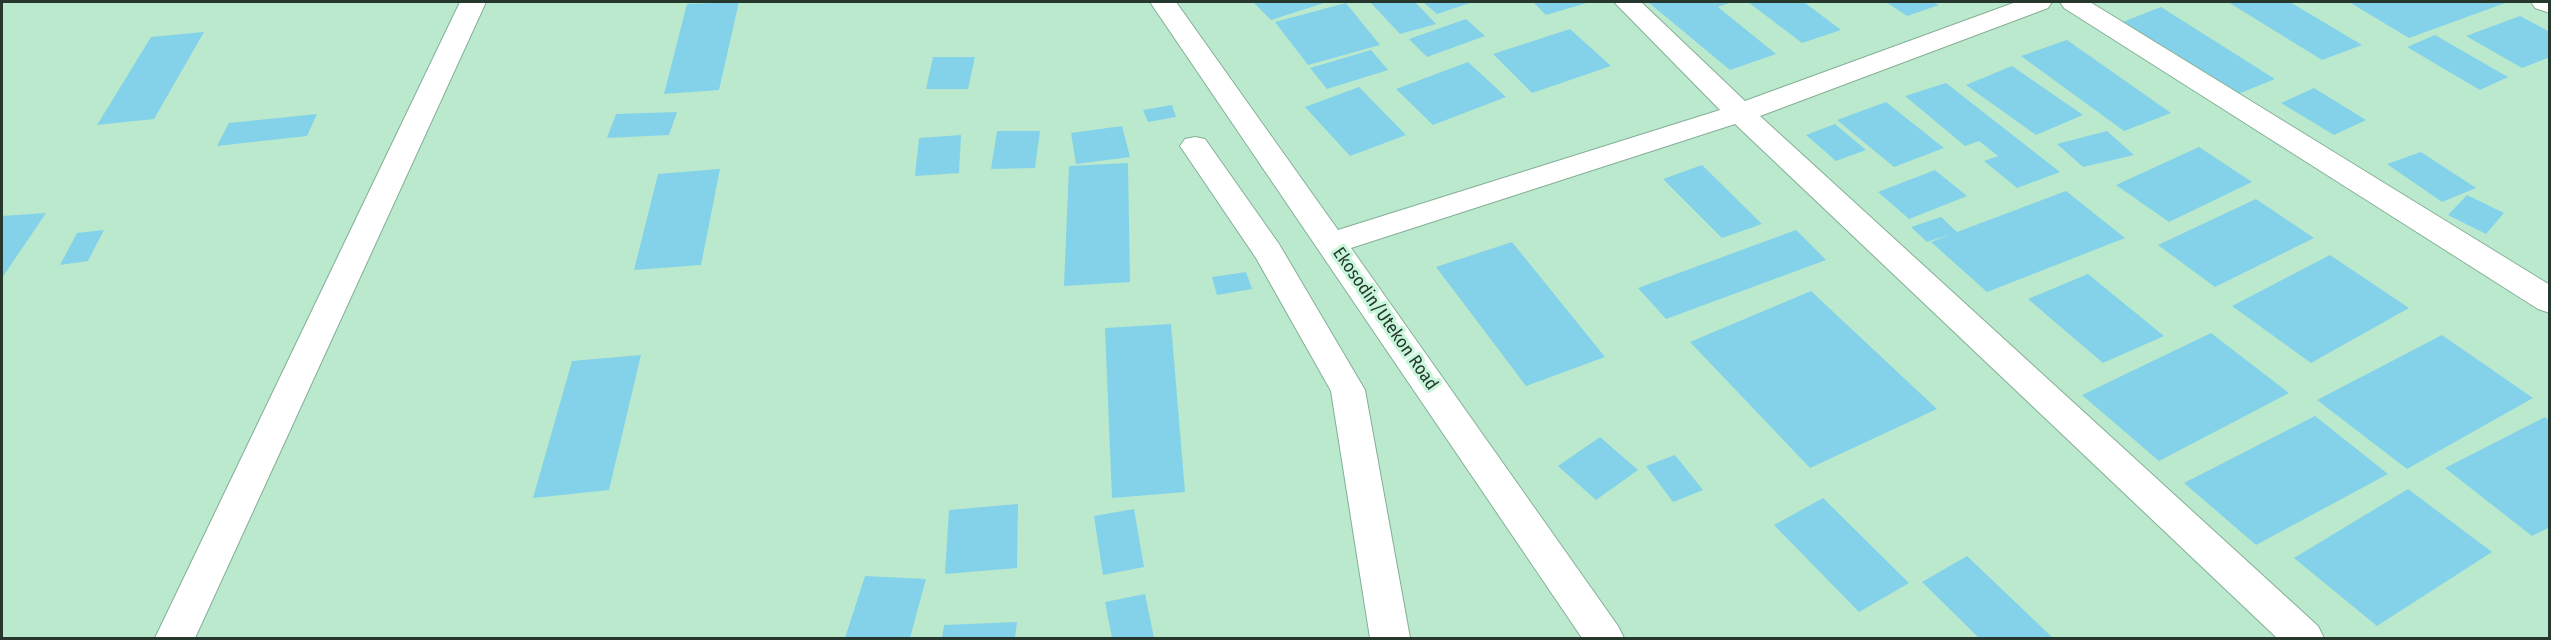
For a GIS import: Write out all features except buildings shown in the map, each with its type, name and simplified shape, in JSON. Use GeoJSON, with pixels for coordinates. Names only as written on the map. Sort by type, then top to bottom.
{"type":"FeatureCollection","features":[{"type":"Feature","properties":{"kind":"street"},"geometry":{"type":"LineString","coordinates":[[175,639],[473,2]]}},
{"type":"Feature","properties":{"kind":"street","name":"Ekosodin/Utekon Road"},"geometry":{"type":"LineString","coordinates":[[1163,2],[1604,639]]}},
{"type":"Feature","properties":{"kind":"street"},"geometry":{"type":"LineString","coordinates":[[1627,2],[1740,113],[2304,639]]}},
{"type":"Feature","properties":{"kind":"street"},"geometry":{"type":"LineString","coordinates":[[1332,243],[1740,113],[2039,2]]}},
{"type":"Feature","properties":{"kind":"street"},"geometry":{"type":"LineString","coordinates":[[2073,2],[2550,301]]}},
{"type":"Feature","properties":{"kind":"street"},"geometry":{"type":"LineString","coordinates":[[2544,2],[2550,5]]}},
{"type":"Feature","properties":{"kind":"street"},"geometry":{"type":"LineString","coordinates":[[1195,146],[1268,252],[1348,390],[1390,639]]}}]}
